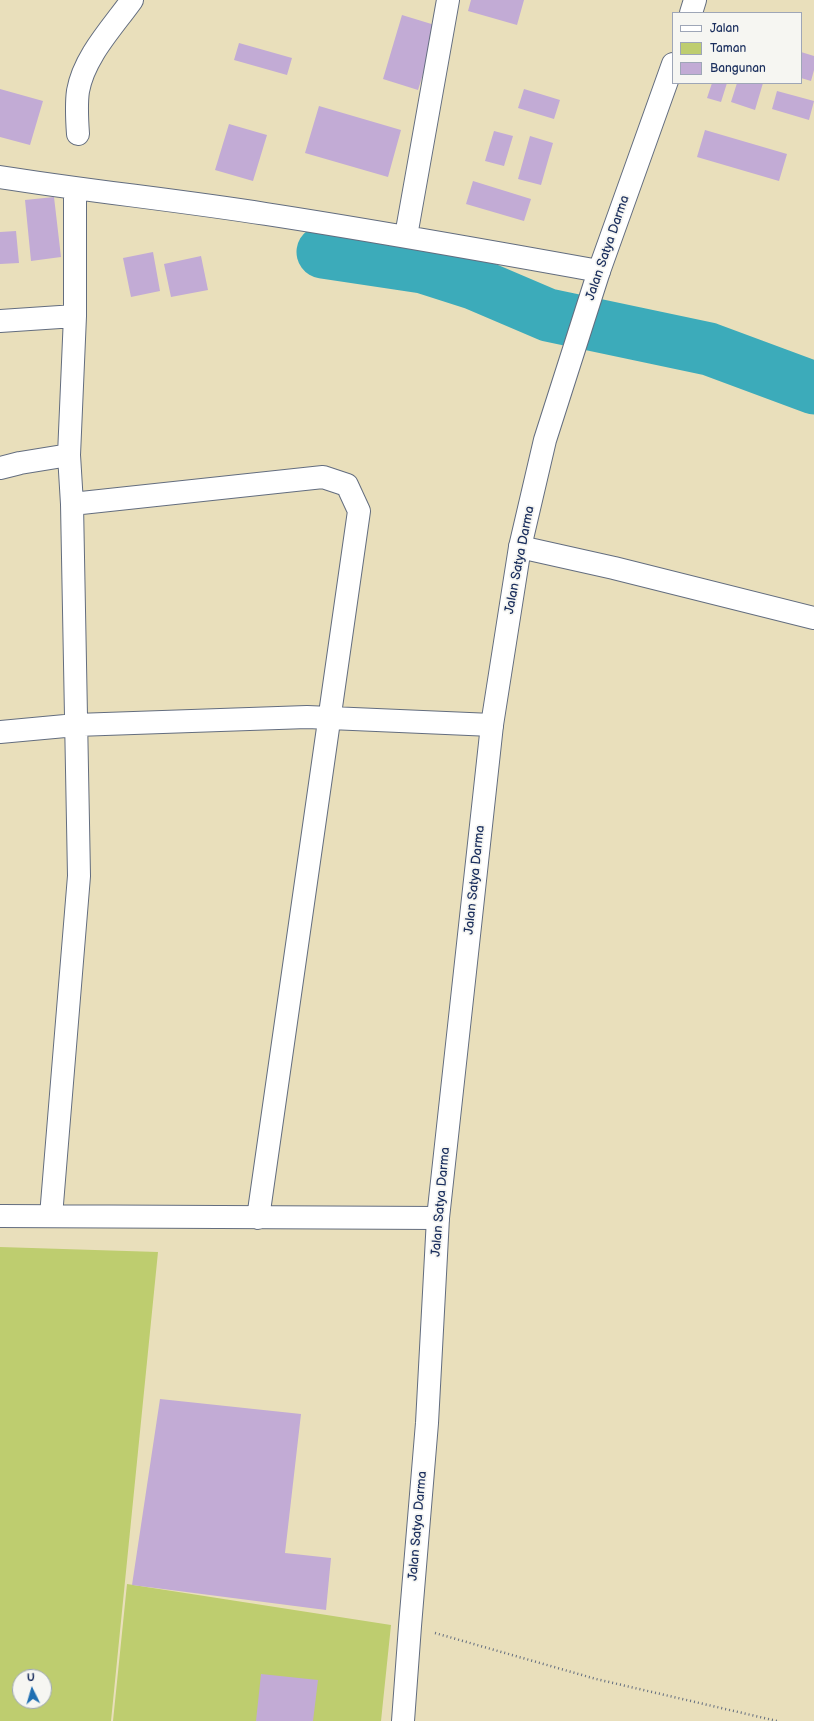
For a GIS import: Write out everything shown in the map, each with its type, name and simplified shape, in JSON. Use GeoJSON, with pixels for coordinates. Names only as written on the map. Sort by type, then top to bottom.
{"type":"FeatureCollection","features":[{"type":"Feature","properties":{"kind":"street"},"geometry":{"type":"LineString","coordinates":[[78,134],[78,91],[83,72],[93,54],[132,0]]}},
{"type":"Feature","properties":{"kind":"street"},"geometry":{"type":"LineString","coordinates":[[406,236],[448,0]]}},
{"type":"Feature","properties":{"kind":"street"},"geometry":{"type":"LineString","coordinates":[[691,12],[695,0]]}},
{"type":"Feature","properties":{"kind":"street","name":"Jalan Satya Darma"},"geometry":{"type":"LineString","coordinates":[[403,1721],[427,1428],[438,1218],[492,725],[520,547],[545,440],[599,271],[672,67]]}},
{"type":"Feature","properties":{"kind":"street"},"geometry":{"type":"LineString","coordinates":[[0,177],[75,189],[264,213],[406,236],[599,271]]}},
{"type":"Feature","properties":{"kind":"street"},"geometry":{"type":"LineString","coordinates":[[50,1216],[79,876],[72,504],[69,455],[74,316],[75,189]]}},
{"type":"Feature","properties":{"kind":"street"},"geometry":{"type":"LineString","coordinates":[[0,321],[74,316]]}},
{"type":"Feature","properties":{"kind":"street"},"geometry":{"type":"LineString","coordinates":[[0,468],[20,462],[69,455]]}},
{"type":"Feature","properties":{"kind":"street"},"geometry":{"type":"LineString","coordinates":[[72,504],[323,477],[347,485],[359,511],[258,1218]]}},
{"type":"Feature","properties":{"kind":"street"},"geometry":{"type":"LineString","coordinates":[[520,547],[614,568],[814,618]]}},
{"type":"Feature","properties":{"kind":"street"},"geometry":{"type":"LineString","coordinates":[[0,732],[76,725],[299,717],[492,725]]}},
{"type":"Feature","properties":{"kind":"street"},"geometry":{"type":"LineString","coordinates":[[0,1216],[438,1218]]}},
{"type":"Feature","properties":{"kind":"path"},"geometry":{"type":"LineString","coordinates":[[410,1626],[596,1679],[778,1721]]}},
{"type":"Feature","properties":{"kind":"green space"},"geometry":{"type":"Polygon","coordinates":[[[0,1247],[158,1252],[111,1721],[0,1721],[0,1247]]]}},
{"type":"Feature","properties":{"kind":"green space"},"geometry":{"type":"Polygon","coordinates":[[[127,1584],[391,1625],[381,1721],[113,1721],[127,1584]]]}},
{"type":"Feature","properties":{"kind":"building"},"geometry":{"type":"Polygon","coordinates":[[[471,0],[524,0],[517,25],[468,11],[471,0]]]}},
{"type":"Feature","properties":{"kind":"building"},"geometry":{"type":"Polygon","coordinates":[[[402,15],[438,26],[418,90],[383,79],[402,15]]]}},
{"type":"Feature","properties":{"kind":"building"},"geometry":{"type":"Polygon","coordinates":[[[239,43],[292,58],[287,75],[234,60],[239,43]]]}},
{"type":"Feature","properties":{"kind":"building"},"geometry":{"type":"Polygon","coordinates":[[[802,52],[814,56],[814,70],[811,81],[802,78],[802,52]]]}},
{"type":"Feature","properties":{"kind":"building"},"geometry":{"type":"Polygon","coordinates":[[[712,84],[727,84],[721,102],[707,98],[712,84]]]}},
{"type":"Feature","properties":{"kind":"building"},"geometry":{"type":"Polygon","coordinates":[[[737,84],[763,84],[755,110],[731,102],[737,84]]]}},
{"type":"Feature","properties":{"kind":"building"},"geometry":{"type":"Polygon","coordinates":[[[0,89],[43,101],[30,145],[0,137],[0,89]]]}},
{"type":"Feature","properties":{"kind":"building"},"geometry":{"type":"Polygon","coordinates":[[[524,89],[560,100],[554,119],[518,108],[524,89]]]}},
{"type":"Feature","properties":{"kind":"building"},"geometry":{"type":"Polygon","coordinates":[[[777,91],[814,101],[809,120],[772,109],[777,91]]]}},
{"type":"Feature","properties":{"kind":"building"},"geometry":{"type":"Polygon","coordinates":[[[319,106],[401,130],[388,177],[305,153],[319,106]]]}},
{"type":"Feature","properties":{"kind":"building"},"geometry":{"type":"Polygon","coordinates":[[[229,124],[267,135],[253,181],[215,170],[229,124]]]}},
{"type":"Feature","properties":{"kind":"building"},"geometry":{"type":"Polygon","coordinates":[[[705,130],[787,154],[779,181],[697,157],[705,130]]]}},
{"type":"Feature","properties":{"kind":"building"},"geometry":{"type":"Polygon","coordinates":[[[494,131],[513,136],[504,166],[485,161],[494,131]]]}},
{"type":"Feature","properties":{"kind":"building"},"geometry":{"type":"Polygon","coordinates":[[[530,136],[553,143],[541,185],[518,179],[530,136]]]}},
{"type":"Feature","properties":{"kind":"building"},"geometry":{"type":"Polygon","coordinates":[[[473,181],[531,199],[524,221],[466,204],[473,181]]]}},
{"type":"Feature","properties":{"kind":"building"},"geometry":{"type":"Polygon","coordinates":[[[54,197],[61,257],[31,261],[25,200],[54,197]]]}},
{"type":"Feature","properties":{"kind":"building"},"geometry":{"type":"Polygon","coordinates":[[[16,231],[19,263],[0,264],[0,232],[16,231]]]}},
{"type":"Feature","properties":{"kind":"building"},"geometry":{"type":"Polygon","coordinates":[[[153,252],[160,291],[131,297],[123,258],[153,252]]]}},
{"type":"Feature","properties":{"kind":"building"},"geometry":{"type":"Polygon","coordinates":[[[201,256],[208,290],[171,297],[164,264],[201,256]]]}},
{"type":"Feature","properties":{"kind":"building"},"geometry":{"type":"Polygon","coordinates":[[[160,1399],[301,1414],[285,1553],[331,1558],[326,1610],[132,1585],[160,1399]]]}},
{"type":"Feature","properties":{"kind":"building"},"geometry":{"type":"Polygon","coordinates":[[[261,1674],[318,1680],[313,1721],[256,1721],[261,1674]]]}},
{"type":"Feature","properties":{"kind":"waterway"},"geometry":{"type":"LineString","coordinates":[[323,252],[423,267],[473,283],[548,315],[709,349],[814,388]]}}]}
